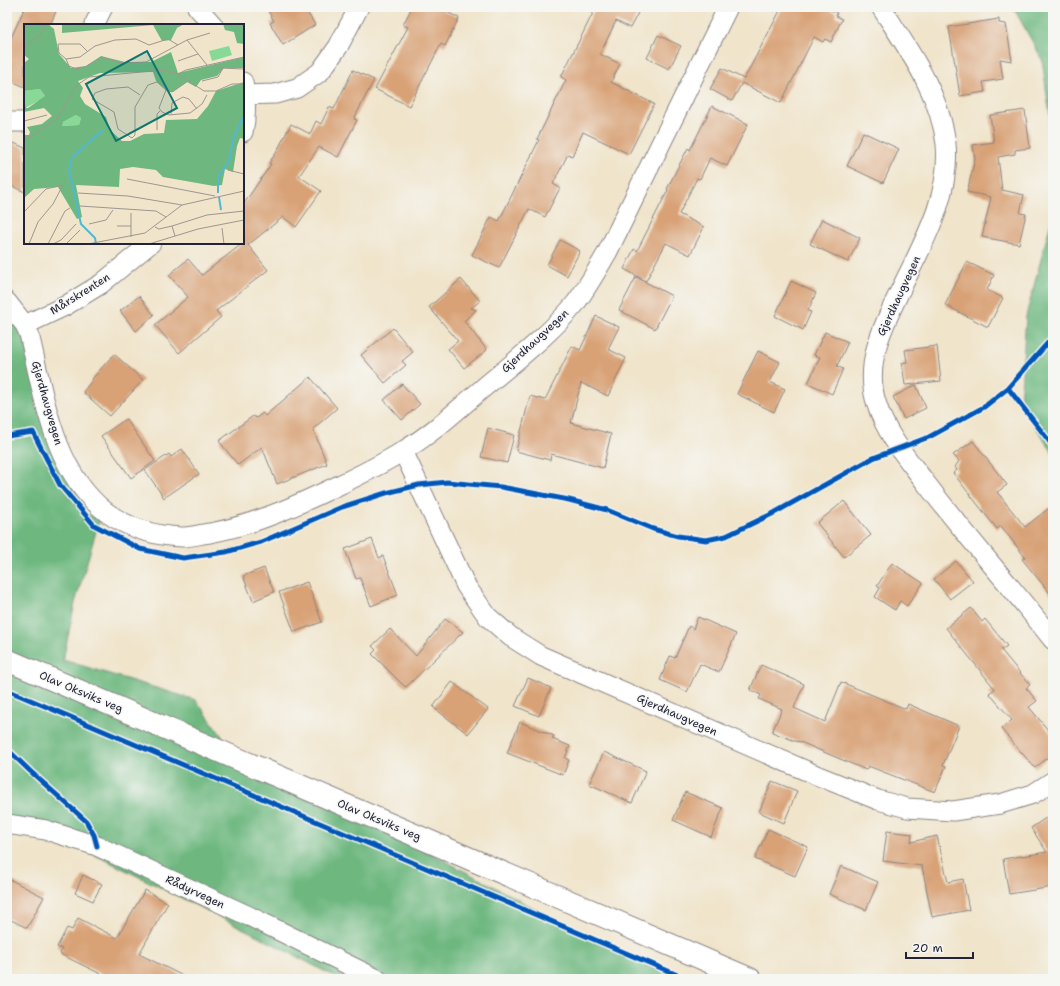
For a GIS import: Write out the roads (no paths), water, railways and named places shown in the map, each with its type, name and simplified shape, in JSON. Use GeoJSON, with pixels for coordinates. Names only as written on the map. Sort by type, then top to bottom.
{"type":"FeatureCollection","features":[{"type":"Feature","properties":{"kind":"street"},"geometry":{"type":"LineString","coordinates":[[94,24],[103,7]]}},
{"type":"Feature","properties":{"kind":"street"},"geometry":{"type":"LineString","coordinates":[[197,7],[212,24]]}},
{"type":"Feature","properties":{"kind":"street"},"geometry":{"type":"LineString","coordinates":[[244,125],[246,112],[244,88],[275,94],[297,88],[320,72],[338,47],[359,7]]}},
{"type":"Feature","properties":{"kind":"street","name":"Gjerdhaugvegen"},"geometry":{"type":"LineString","coordinates":[[7,302],[25,325],[29,334],[53,433],[72,472],[81,486],[106,512],[134,528],[150,533],[182,537],[228,529],[264,518],[314,498],[362,474],[403,451],[430,433],[511,365],[555,325],[575,303],[593,278],[607,253],[728,7]]}},
{"type":"Feature","properties":{"kind":"street","name":"Gjerdhaugvegen"},"geometry":{"type":"LineString","coordinates":[[881,7],[916,62],[936,104],[946,144],[946,160],[943,190],[927,236],[888,314],[879,338],[872,371],[872,383],[876,404],[886,428],[904,454],[1053,640]]}},
{"type":"Feature","properties":{"kind":"street"},"geometry":{"type":"LineString","coordinates":[[7,122],[24,122]]}},
{"type":"Feature","properties":{"kind":"street","name":"Mårskrenten"},"geometry":{"type":"LineString","coordinates":[[25,325],[65,306],[101,284],[150,244]]}},
{"type":"Feature","properties":{"kind":"street","name":"Gjerdhaugvegen"},"geometry":{"type":"LineString","coordinates":[[403,451],[466,586],[488,617],[511,637],[541,656],[816,775],[878,800],[907,808],[952,811],[1000,804],[1033,794],[1053,781]]}},
{"type":"Feature","properties":{"kind":"street","name":"Olav Oksviks veg"},"geometry":{"type":"LineString","coordinates":[[7,660],[750,979]]}},
{"type":"Feature","properties":{"kind":"street","name":"Rådyrvegen"},"geometry":{"type":"LineString","coordinates":[[7,824],[46,830],[97,846],[377,979]]}}]}
